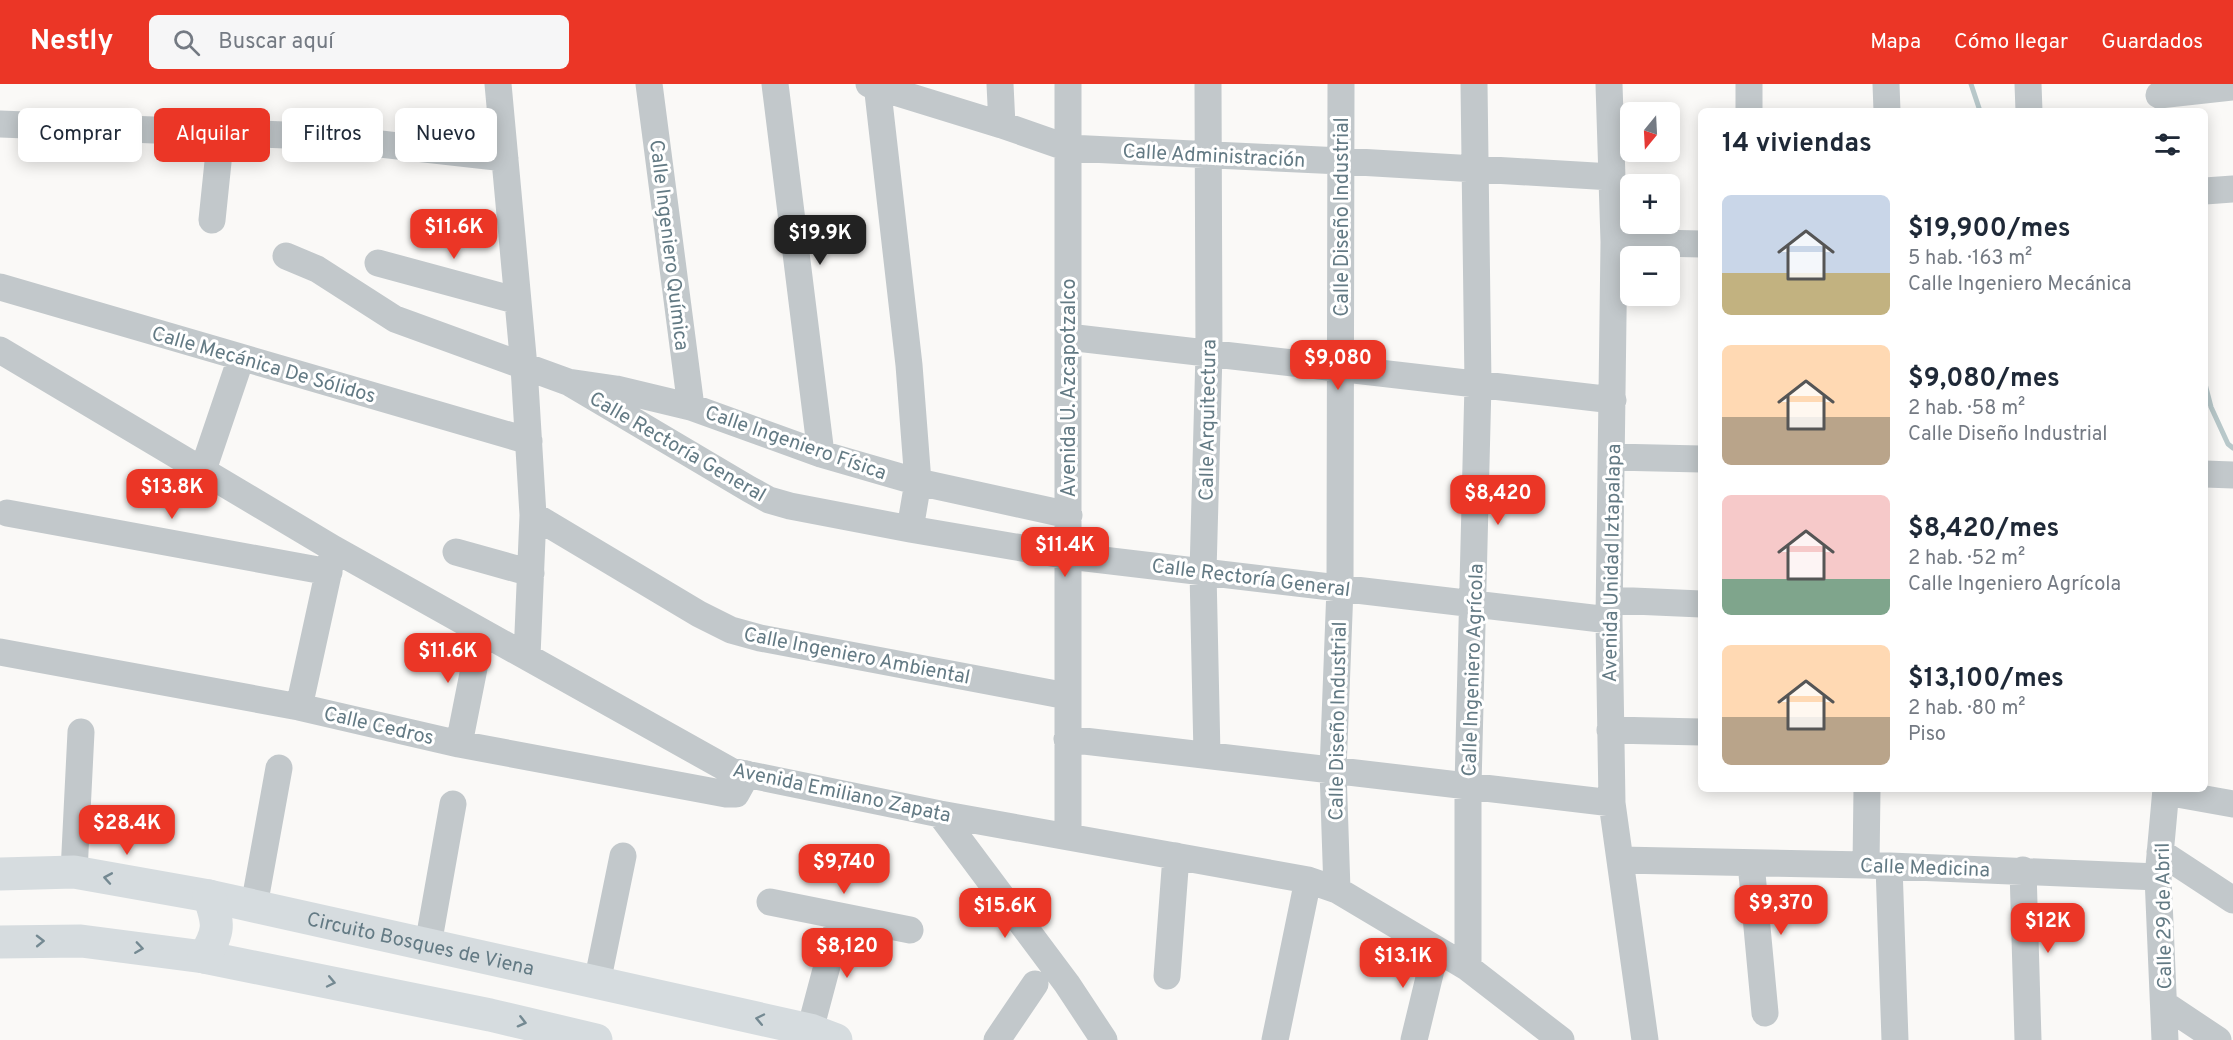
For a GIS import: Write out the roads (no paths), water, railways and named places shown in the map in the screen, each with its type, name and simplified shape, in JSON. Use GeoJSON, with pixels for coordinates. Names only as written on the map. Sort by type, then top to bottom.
{"type":"FeatureCollection","features":[{"type":"Feature","properties":{"kind":"main road","name":"Circuito Bosques de Viena"},"geometry":{"type":"LineString","coordinates":[[0,874],[74,872],[209,896],[823,1035]]}},
{"type":"Feature","properties":{"kind":"main road"},"geometry":{"type":"LineString","coordinates":[[209,896],[217,919],[215,939],[218,959]]}},
{"type":"Feature","properties":{"kind":"main road"},"geometry":{"type":"LineString","coordinates":[[218,959],[251,906]]}},
{"type":"Feature","properties":{"kind":"main road"},"geometry":{"type":"LineString","coordinates":[[0,942],[81,940],[218,959],[490,1015],[596,1040]]}},
{"type":"Feature","properties":{"kind":"street"},"geometry":{"type":"LineString","coordinates":[[498,84],[524,367],[533,515],[527,656]]}},
{"type":"Feature","properties":{"kind":"street","name":"Calle Ingeniero Química"},"geometry":{"type":"LineString","coordinates":[[649,84],[690,407]]}},
{"type":"Feature","properties":{"kind":"street"},"geometry":{"type":"LineString","coordinates":[[775,84],[821,454]]}},
{"type":"Feature","properties":{"kind":"street"},"geometry":{"type":"LineString","coordinates":[[1000,84],[1002,125]]}},
{"type":"Feature","properties":{"kind":"street","name":"Avenida U. Azcapotzalco"},"geometry":{"type":"LineString","coordinates":[[1068,84],[1068,836]]}},
{"type":"Feature","properties":{"kind":"street","name":"Calle Arquitectura"},"geometry":{"type":"LineString","coordinates":[[1207,755],[1203,572],[1209,353],[1208,84]]}},
{"type":"Feature","properties":{"kind":"street","name":"Calle Diseño Industrial"},"geometry":{"type":"LineString","coordinates":[[1337,890],[1333,770],[1340,588],[1341,84]]}},
{"type":"Feature","properties":{"kind":"street","name":"Calle Ingeniero Agrícola"},"geometry":{"type":"LineString","coordinates":[[1468,968],[1468,786],[1478,384],[1474,84]]}},
{"type":"Feature","properties":{"kind":"street","name":"Avenida Unidad Iztapalapa"},"geometry":{"type":"LineString","coordinates":[[1609,84],[1614,242],[1610,610],[1612,803],[1645,1040]]}},
{"type":"Feature","properties":{"kind":"street"},"geometry":{"type":"LineString","coordinates":[[1749,84],[1749,108]]}},
{"type":"Feature","properties":{"kind":"street"},"geometry":{"type":"LineString","coordinates":[[1886,84],[1887,108]]}},
{"type":"Feature","properties":{"kind":"street"},"geometry":{"type":"LineString","coordinates":[[2028,84],[2029,108]]}},
{"type":"Feature","properties":{"kind":"street"},"geometry":{"type":"LineString","coordinates":[[874,85],[909,365],[918,482],[910,529]]}},
{"type":"Feature","properties":{"kind":"street","name":"Calle Administración"},"geometry":{"type":"LineString","coordinates":[[874,85],[1068,148],[1612,177]]}},
{"type":"Feature","properties":{"kind":"street"},"geometry":{"type":"LineString","coordinates":[[2159,97],[2233,87]]}},
{"type":"Feature","properties":{"kind":"street"},"geometry":{"type":"LineString","coordinates":[[0,124],[154,130]]}},
{"type":"Feature","properties":{"kind":"street"},"geometry":{"type":"LineString","coordinates":[[270,135],[309,136],[505,158]]}},
{"type":"Feature","properties":{"kind":"street"},"geometry":{"type":"LineString","coordinates":[[212,220],[218,162]]}},
{"type":"Feature","properties":{"kind":"street"},"geometry":{"type":"LineString","coordinates":[[2208,191],[2233,189]]}},
{"type":"Feature","properties":{"kind":"street"},"geometry":{"type":"LineString","coordinates":[[1614,242],[1698,244]]}},
{"type":"Feature","properties":{"kind":"street","name":"Calle Ingeniero Física"},"geometry":{"type":"LineString","coordinates":[[286,256],[317,268],[395,319],[568,382],[616,388],[690,407],[821,454],[918,482],[1069,515]]}},
{"type":"Feature","properties":{"kind":"street"},"geometry":{"type":"LineString","coordinates":[[378,263],[518,301]]}},
{"type":"Feature","properties":{"kind":"street","name":"Calle Mecánica De Sólidos"},"geometry":{"type":"LineString","coordinates":[[0,287],[529,441]]}},
{"type":"Feature","properties":{"kind":"street"},"geometry":{"type":"LineString","coordinates":[[1068,337],[1613,400]]}},
{"type":"Feature","properties":{"kind":"street","name":"Avenida Emiliano Zapata"},"geometry":{"type":"LineString","coordinates":[[0,350],[203,471],[331,560],[527,656],[731,771],[940,814],[1308,880],[1337,890],[1468,968],[1560,1040]]}},
{"type":"Feature","properties":{"kind":"street"},"geometry":{"type":"LineString","coordinates":[[203,471],[241,357]]}},
{"type":"Feature","properties":{"kind":"street","name":"Calle Rectoría General"},"geometry":{"type":"LineString","coordinates":[[568,382],[769,500],[910,529],[1069,556],[1474,604],[1610,610],[1698,604]]}},
{"type":"Feature","properties":{"kind":"street"},"geometry":{"type":"LineString","coordinates":[[1612,457],[1698,459]]}},
{"type":"Feature","properties":{"kind":"street"},"geometry":{"type":"LineString","coordinates":[[2208,474],[2233,475]]}},
{"type":"Feature","properties":{"kind":"street"},"geometry":{"type":"LineString","coordinates":[[7,513],[331,560],[299,707]]}},
{"type":"Feature","properties":{"kind":"street","name":"Calle Ingeniero Ambiental"},"geometry":{"type":"LineString","coordinates":[[533,515],[699,614],[731,630],[771,640],[1067,696]]}},
{"type":"Feature","properties":{"kind":"street"},"geometry":{"type":"LineString","coordinates":[[456,552],[531,573]]}},
{"type":"Feature","properties":{"kind":"street"},"geometry":{"type":"LineString","coordinates":[[459,744],[481,633]]}},
{"type":"Feature","properties":{"kind":"street","name":"Calle Cedros"},"geometry":{"type":"LineString","coordinates":[[0,652],[299,707],[459,744],[726,794],[736,794],[747,774]]}},
{"type":"Feature","properties":{"kind":"street"},"geometry":{"type":"LineString","coordinates":[[1610,730],[1698,732]]}},
{"type":"Feature","properties":{"kind":"street"},"geometry":{"type":"LineString","coordinates":[[74,872],[81,732]]}},
{"type":"Feature","properties":{"kind":"street"},"geometry":{"type":"LineString","coordinates":[[1067,739],[1612,803]]}},
{"type":"Feature","properties":{"kind":"street"},"geometry":{"type":"LineString","coordinates":[[251,906],[279,768]]}},
{"type":"Feature","properties":{"kind":"street"},"geometry":{"type":"LineString","coordinates":[[1867,792],[1878,866],[1895,1040]]}},
{"type":"Feature","properties":{"kind":"street","name":"Calle 29 de Abril"},"geometry":{"type":"LineString","coordinates":[[2165,1040],[2159,865],[2166,792]]}},
{"type":"Feature","properties":{"kind":"street"},"geometry":{"type":"LineString","coordinates":[[2176,792],[2233,804]]}},
{"type":"Feature","properties":{"kind":"street"},"geometry":{"type":"LineString","coordinates":[[428,945],[453,804]]}},
{"type":"Feature","properties":{"kind":"street"},"geometry":{"type":"LineString","coordinates":[[940,814],[1067,984],[1104,1040]]}},
{"type":"Feature","properties":{"kind":"street"},"geometry":{"type":"LineString","coordinates":[[597,984],[623,856]]}},
{"type":"Feature","properties":{"kind":"street"},"geometry":{"type":"LineString","coordinates":[[1167,976],[1176,856]]}},
{"type":"Feature","properties":{"kind":"street","name":"Calle Medicina"},"geometry":{"type":"LineString","coordinates":[[1620,860],[2023,870],[2159,865]]}},
{"type":"Feature","properties":{"kind":"street"},"geometry":{"type":"LineString","coordinates":[[1751,863],[1765,1013]]}},
{"type":"Feature","properties":{"kind":"street"},"geometry":{"type":"LineString","coordinates":[[2159,865],[2233,900]]}},
{"type":"Feature","properties":{"kind":"street"},"geometry":{"type":"LineString","coordinates":[[2023,870],[2028,1040]]}},
{"type":"Feature","properties":{"kind":"street"},"geometry":{"type":"LineString","coordinates":[[1275,1040],[1308,880]]}},
{"type":"Feature","properties":{"kind":"street"},"geometry":{"type":"LineString","coordinates":[[770,902],[910,930]]}},
{"type":"Feature","properties":{"kind":"street"},"geometry":{"type":"LineString","coordinates":[[823,1035],[840,917]]}},
{"type":"Feature","properties":{"kind":"street"},"geometry":{"type":"LineString","coordinates":[[1414,1040],[1436,949]]}},
{"type":"Feature","properties":{"kind":"street"},"geometry":{"type":"LineString","coordinates":[[997,1040],[1035,984]]}},
{"type":"Feature","properties":{"kind":"street"},"geometry":{"type":"LineString","coordinates":[[2164,1004],[2218,1040]]}},
{"type":"Feature","properties":{"kind":"waterway"},"geometry":{"type":"LineString","coordinates":[[1971,84],[1979,108]]}},
{"type":"Feature","properties":{"kind":"waterway"},"geometry":{"type":"LineString","coordinates":[[2208,396],[2228,444],[2233,448]]}}]}
